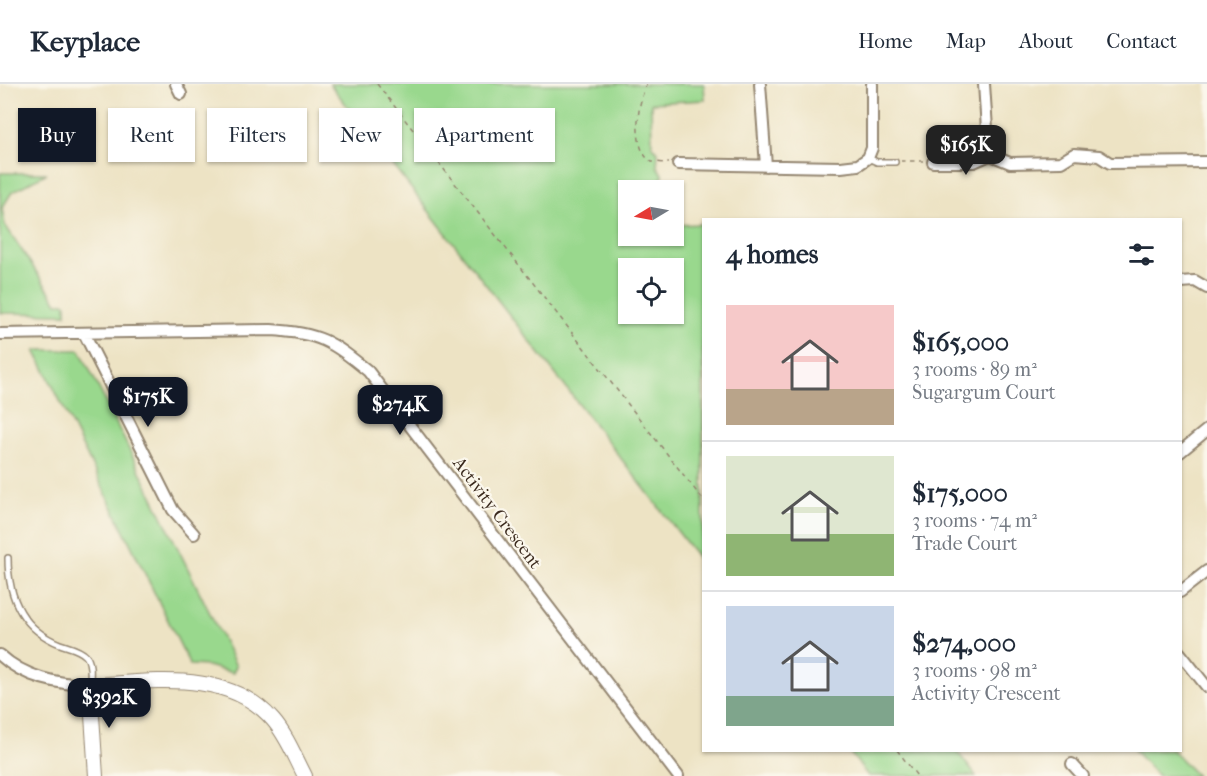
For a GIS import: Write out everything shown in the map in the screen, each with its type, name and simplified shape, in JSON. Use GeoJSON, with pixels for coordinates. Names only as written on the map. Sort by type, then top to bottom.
{"type":"FeatureCollection","features":[{"type":"Feature","properties":{"kind":"main road"},"geometry":{"type":"LineString","coordinates":[[96,776],[90,685],[177,681],[207,683],[229,689],[253,702],[273,719],[305,776]]}},
{"type":"Feature","properties":{"kind":"street"},"geometry":{"type":"LineString","coordinates":[[760,84],[766,166]]}},
{"type":"Feature","properties":{"kind":"street"},"geometry":{"type":"LineString","coordinates":[[678,164],[841,167],[858,165],[868,158],[872,148],[872,84]]}},
{"type":"Feature","properties":{"kind":"street"},"geometry":{"type":"LineString","coordinates":[[984,84],[988,144],[992,154],[1010,163],[1061,162],[1074,154],[1099,156],[1110,163],[1207,162]]}},
{"type":"Feature","properties":{"kind":"street"},"geometry":{"type":"LineString","coordinates":[[933,162],[974,162],[992,154]]}},
{"type":"Feature","properties":{"kind":"street"},"geometry":{"type":"LineString","coordinates":[[1182,282],[1195,281],[1207,288]]}},
{"type":"Feature","properties":{"kind":"street","name":"Activity Crescent"},"geometry":{"type":"LineString","coordinates":[[0,334],[271,330],[306,332],[337,346],[368,371],[678,776]]}},
{"type":"Feature","properties":{"kind":"street"},"geometry":{"type":"LineString","coordinates":[[84,333],[173,510],[194,534]]}},
{"type":"Feature","properties":{"kind":"street"},"geometry":{"type":"LineString","coordinates":[[1182,450],[1207,430]]}},
{"type":"Feature","properties":{"kind":"street"},"geometry":{"type":"LineString","coordinates":[[1182,590],[1207,571]]}},
{"type":"Feature","properties":{"kind":"street"},"geometry":{"type":"LineString","coordinates":[[0,655],[10,664],[34,677],[68,685],[90,685]]}},
{"type":"Feature","properties":{"kind":"street"},"geometry":{"type":"LineString","coordinates":[[1182,656],[1207,687]]}},
{"type":"Feature","properties":{"kind":"street"},"geometry":{"type":"LineString","coordinates":[[1072,764],[1083,776]]}},
{"type":"Feature","properties":{"kind":"lane"},"geometry":{"type":"LineString","coordinates":[[868,158],[877,162],[896,162]]}},
{"type":"Feature","properties":{"kind":"lane"},"geometry":{"type":"LineString","coordinates":[[8,558],[9,582],[21,614],[38,633],[84,653],[90,665],[90,685]]}},
{"type":"Feature","properties":{"kind":"path"},"geometry":{"type":"LineString","coordinates":[[377,84],[702,498]]}},
{"type":"Feature","properties":{"kind":"path"},"geometry":{"type":"LineString","coordinates":[[647,84],[638,104],[637,125],[644,151],[652,162],[678,164]]}},
{"type":"Feature","properties":{"kind":"path"},"geometry":{"type":"LineString","coordinates":[[896,162],[933,162]]}},
{"type":"Feature","properties":{"kind":"path"},"geometry":{"type":"LineString","coordinates":[[899,752],[917,776]]}},
{"type":"Feature","properties":{"kind":"green space"},"geometry":{"type":"Polygon","coordinates":[[[330,84],[704,84],[705,100],[651,103],[652,146],[658,152],[657,166],[663,176],[659,180],[618,180],[618,246],[684,246],[684,225],[702,224],[702,563],[391,162],[402,162],[402,108],[349,108],[330,84]]]}},
{"type":"Feature","properties":{"kind":"green space"},"geometry":{"type":"Polygon","coordinates":[[[0,173],[47,173],[12,192],[2,208],[5,225],[57,303],[66,303],[66,314],[0,313],[0,173]]]}},
{"type":"Feature","properties":{"kind":"green space"},"geometry":{"type":"Polygon","coordinates":[[[35,350],[80,350],[236,666],[233,673],[208,666],[190,665],[35,350]]]}},
{"type":"Feature","properties":{"kind":"green space"},"geometry":{"type":"Polygon","coordinates":[[[850,752],[958,752],[976,776],[868,776],[850,752]]]}},
{"type":"Feature","properties":{"kind":"green space"},"geometry":{"type":"Polygon","coordinates":[[[1136,752],[1174,752],[1197,776],[1158,776],[1136,752]]]}}]}
